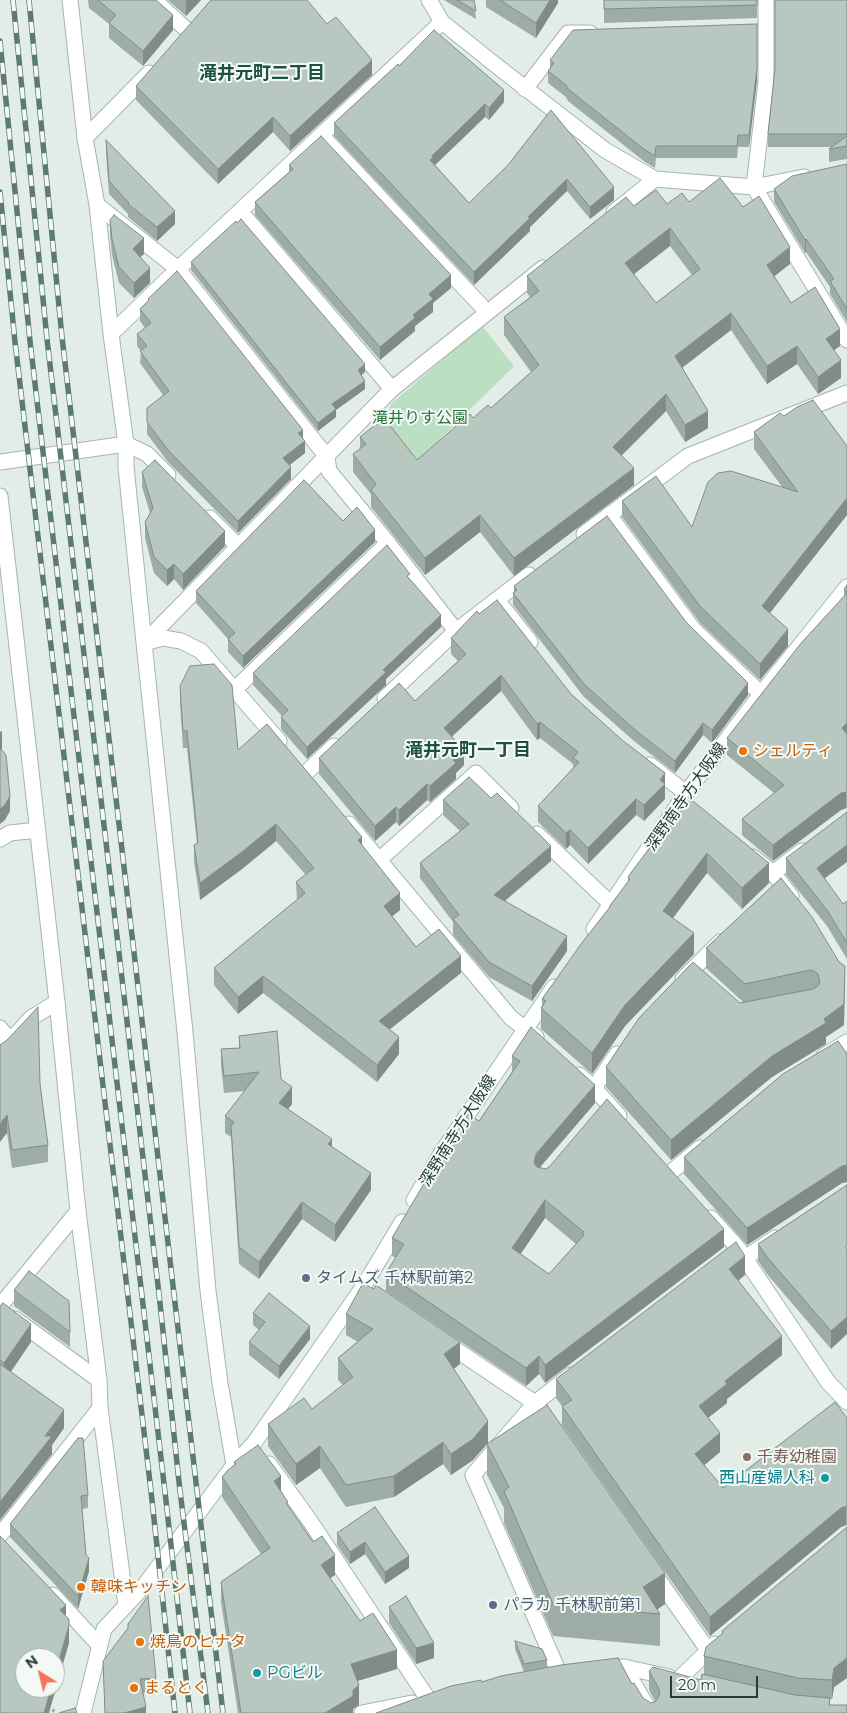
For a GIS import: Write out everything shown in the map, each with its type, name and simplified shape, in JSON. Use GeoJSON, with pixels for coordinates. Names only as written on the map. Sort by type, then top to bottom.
{"type":"FeatureCollection","features":[{"type":"Feature","properties":{"kind":"street"},"geometry":{"type":"LineString","coordinates":[[70,0],[85,138],[97,205],[111,334],[126,444],[126,467],[185,1032],[208,1291],[220,1383],[234,1465]]}},
{"type":"Feature","properties":{"kind":"street"},"geometry":{"type":"LineString","coordinates":[[154,0],[190,26],[175,43]]}},
{"type":"Feature","properties":{"kind":"street"},"geometry":{"type":"LineString","coordinates":[[429,0],[442,22],[525,89],[605,150],[655,180],[754,187],[819,174]]}},
{"type":"Feature","properties":{"kind":"street"},"geometry":{"type":"LineString","coordinates":[[766,0],[761,27],[766,80],[754,187],[847,340]]}},
{"type":"Feature","properties":{"kind":"street"},"geometry":{"type":"LineString","coordinates":[[111,334],[240,210],[442,22]]}},
{"type":"Feature","properties":{"kind":"street"},"geometry":{"type":"LineString","coordinates":[[525,89],[568,33],[607,32]]}},
{"type":"Feature","properties":{"kind":"street"},"geometry":{"type":"LineString","coordinates":[[85,138],[158,63]]}},
{"type":"Feature","properties":{"kind":"street"},"geometry":{"type":"LineString","coordinates":[[322,135],[487,312]]}},
{"type":"Feature","properties":{"kind":"street"},"geometry":{"type":"LineString","coordinates":[[601,222],[655,180]]}},
{"type":"Feature","properties":{"kind":"street"},"geometry":{"type":"LineString","coordinates":[[97,205],[178,269],[327,457],[329,470],[456,631]]}},
{"type":"Feature","properties":{"kind":"street"},"geometry":{"type":"LineString","coordinates":[[240,210],[392,389]]}},
{"type":"Feature","properties":{"kind":"street"},"geometry":{"type":"LineString","coordinates":[[144,643],[392,389],[556,258]]}},
{"type":"Feature","properties":{"kind":"street"},"geometry":{"type":"LineString","coordinates":[[572,543],[688,456],[847,393]]}},
{"type":"Feature","properties":{"kind":"street"},"geometry":{"type":"LineString","coordinates":[[0,462],[126,444],[147,454],[175,482]]}},
{"type":"Feature","properties":{"kind":"street"},"geometry":{"type":"LineString","coordinates":[[0,496],[57,1002],[78,1211],[99,1380],[100,1408],[126,1605]]}},
{"type":"Feature","properties":{"kind":"street"},"geometry":{"type":"LineString","coordinates":[[203,510],[238,546]]}},
{"type":"Feature","properties":{"kind":"street"},"geometry":{"type":"LineString","coordinates":[[609,515],[693,628],[761,694]]}},
{"type":"Feature","properties":{"kind":"street"},"geometry":{"type":"LineString","coordinates":[[235,689],[388,543]]}},
{"type":"Feature","properties":{"kind":"street"},"geometry":{"type":"LineString","coordinates":[[377,705],[456,631],[542,566]]}},
{"type":"Feature","properties":{"kind":"street","name":"深野南寺方大阪線"},"geometry":{"type":"LineString","coordinates":[[584,943],[612,905],[686,793],[761,694],[847,587]]}},
{"type":"Feature","properties":{"kind":"street"},"geometry":{"type":"LineString","coordinates":[[497,600],[537,651]]}},
{"type":"Feature","properties":{"kind":"street"},"geometry":{"type":"LineString","coordinates":[[144,643],[163,638],[180,641],[201,651],[318,787]]}},
{"type":"Feature","properties":{"kind":"street"},"geometry":{"type":"LineString","coordinates":[[306,773],[342,739]]}},
{"type":"Feature","properties":{"kind":"street"},"geometry":{"type":"LineString","coordinates":[[635,754],[686,793],[694,808]]}},
{"type":"Feature","properties":{"kind":"street"},"geometry":{"type":"LineString","coordinates":[[379,860],[476,773],[612,905]]}},
{"type":"Feature","properties":{"kind":"street"},"geometry":{"type":"LineString","coordinates":[[343,816],[511,1018],[525,1027],[546,1046]]}},
{"type":"Feature","properties":{"kind":"street"},"geometry":{"type":"LineString","coordinates":[[0,839],[10,833],[38,830]]}},
{"type":"Feature","properties":{"kind":"street"},"geometry":{"type":"LineString","coordinates":[[768,897],[777,878],[810,845]]}},
{"type":"Feature","properties":{"kind":"street"},"geometry":{"type":"LineString","coordinates":[[742,848],[777,878],[799,906]]}},
{"type":"Feature","properties":{"kind":"street"},"geometry":{"type":"LineString","coordinates":[[673,990],[732,930]]}},
{"type":"Feature","properties":{"kind":"street"},"geometry":{"type":"LineString","coordinates":[[693,969],[707,982]]}},
{"type":"Feature","properties":{"kind":"street","name":"深野南寺方大阪線"},"geometry":{"type":"LineString","coordinates":[[83,1713],[104,1629],[144,1586],[234,1465],[254,1443],[367,1290],[442,1152],[525,1027],[563,974]]}},
{"type":"Feature","properties":{"kind":"street"},"geometry":{"type":"LineString","coordinates":[[5,1047],[32,1018],[57,1002]]}},
{"type":"Feature","properties":{"kind":"street"},"geometry":{"type":"LineString","coordinates":[[0,1028],[5,1047]]}},
{"type":"Feature","properties":{"kind":"street"},"geometry":{"type":"LineString","coordinates":[[594,1088],[627,1040]]}},
{"type":"Feature","properties":{"kind":"street"},"geometry":{"type":"LineString","coordinates":[[809,1065],[847,1042]]}},
{"type":"Feature","properties":{"kind":"street"},"geometry":{"type":"LineString","coordinates":[[566,1064],[594,1088],[604,1106],[627,1125]]}},
{"type":"Feature","properties":{"kind":"street"},"geometry":{"type":"LineString","coordinates":[[670,1173],[708,1141]]}},
{"type":"Feature","properties":{"kind":"street"},"geometry":{"type":"LineString","coordinates":[[659,1160],[682,1186]]}},
{"type":"Feature","properties":{"kind":"street"},"geometry":{"type":"LineString","coordinates":[[701,1207],[738,1253],[828,1382],[847,1402]]}},
{"type":"Feature","properties":{"kind":"street"},"geometry":{"type":"LineString","coordinates":[[78,1211],[0,1307],[99,1380]]}},
{"type":"Feature","properties":{"kind":"street"},"geometry":{"type":"LineString","coordinates":[[738,1253],[786,1231]]}},
{"type":"Feature","properties":{"kind":"street"},"geometry":{"type":"LineString","coordinates":[[428,1331],[535,1403],[549,1423]]}},
{"type":"Feature","properties":{"kind":"street"},"geometry":{"type":"LineString","coordinates":[[578,1672],[555,1676],[473,1475],[535,1403],[582,1367]]}},
{"type":"Feature","properties":{"kind":"street"},"geometry":{"type":"LineString","coordinates":[[2,1540],[100,1408]]}},
{"type":"Feature","properties":{"kind":"street"},"geometry":{"type":"LineString","coordinates":[[254,1443],[310,1521],[428,1700]]}},
{"type":"Feature","properties":{"kind":"street"},"geometry":{"type":"LineString","coordinates":[[647,1563],[708,1650]]}},
{"type":"Feature","properties":{"kind":"street"},"geometry":{"type":"LineString","coordinates":[[40,1582],[99,1645]]}},
{"type":"Feature","properties":{"kind":"street"},"geometry":{"type":"LineString","coordinates":[[679,1679],[729,1632]]}},
{"type":"Feature","properties":{"kind":"street"},"geometry":{"type":"LineString","coordinates":[[624,1667],[650,1713]]}},
{"type":"Feature","properties":{"kind":"street"},"geometry":{"type":"LineString","coordinates":[[596,1670],[624,1667],[697,1683]]}},
{"type":"Feature","properties":{"kind":"street"},"geometry":{"type":"LineString","coordinates":[[362,1713],[444,1697]]}},
{"type":"Feature","properties":{"kind":"path"},"geometry":{"type":"LineString","coordinates":[[40,1702],[57,1713]]}},
{"type":"Feature","properties":{"kind":"green space","name":"滝井りす公園"},"geometry":{"type":"Polygon","coordinates":[[[482,326],[514,366],[417,462],[381,427],[392,403],[482,326]]]}},
{"type":"Feature","properties":{"kind":"building"},"geometry":{"type":"Polygon","coordinates":[[[98,0],[156,0],[173,15],[143,51],[109,23],[116,15],[98,0]]]}},
{"type":"Feature","properties":{"kind":"building"},"geometry":{"type":"Polygon","coordinates":[[[211,0],[307,0],[327,24],[336,17],[372,60],[290,136],[273,117],[218,169],[136,86],[211,0]]]}},
{"type":"Feature","properties":{"kind":"building"},"geometry":{"type":"Polygon","coordinates":[[[457,0],[474,0],[476,11],[457,0]]]}},
{"type":"Feature","properties":{"kind":"building"},"geometry":{"type":"Polygon","coordinates":[[[500,0],[550,0],[536,23],[500,0]]]}},
{"type":"Feature","properties":{"kind":"building"},"geometry":{"type":"Polygon","coordinates":[[[604,0],[757,0],[757,5],[604,9],[604,0]]]}},
{"type":"Feature","properties":{"kind":"building"},"geometry":{"type":"Polygon","coordinates":[[[775,0],[847,0],[847,134],[768,134],[775,68],[775,0]]]}},
{"type":"Feature","properties":{"kind":"building"},"geometry":{"type":"Polygon","coordinates":[[[757,24],[757,68],[749,135],[738,135],[737,146],[656,146],[655,156],[568,89],[566,85],[548,71],[554,63],[550,60],[573,30],[757,24]]]}},
{"type":"Feature","properties":{"kind":"building"},"geometry":{"type":"Polygon","coordinates":[[[434,30],[504,90],[489,108],[485,104],[430,160],[469,203],[508,165],[551,110],[614,187],[590,207],[567,179],[474,272],[334,123],[398,64],[399,66],[434,30]]]}},
{"type":"Feature","properties":{"kind":"building"},"geometry":{"type":"Polygon","coordinates":[[[321,136],[451,275],[429,294],[433,299],[413,315],[415,318],[380,347],[255,202],[293,169],[289,165],[321,136]]]}},
{"type":"Feature","properties":{"kind":"building"},"geometry":{"type":"Polygon","coordinates":[[[847,136],[847,146],[829,149],[847,136]]]}},
{"type":"Feature","properties":{"kind":"building"},"geometry":{"type":"Polygon","coordinates":[[[106,140],[175,211],[157,227],[128,204],[109,181],[106,140]]]}},
{"type":"Feature","properties":{"kind":"building"},"geometry":{"type":"Polygon","coordinates":[[[847,164],[847,309],[830,281],[834,279],[805,240],[774,189],[792,176],[847,164]]]}},
{"type":"Feature","properties":{"kind":"building"},"geometry":{"type":"Polygon","coordinates":[[[720,178],[743,207],[759,196],[790,247],[767,265],[791,303],[815,287],[840,329],[826,339],[841,360],[818,377],[797,346],[767,366],[731,313],[675,356],[708,411],[685,425],[666,394],[613,447],[634,468],[514,558],[480,515],[425,558],[371,490],[376,484],[353,454],[366,444],[360,437],[384,418],[417,460],[470,414],[473,418],[488,405],[491,408],[539,365],[504,317],[539,291],[527,276],[626,197],[634,206],[656,190],[667,204],[682,193],[689,202],[720,178]],[[670,228],[625,263],[656,303],[700,269],[670,228]]]}},
{"type":"Feature","properties":{"kind":"building"},"geometry":{"type":"Polygon","coordinates":[[[114,215],[144,238],[133,249],[150,268],[134,283],[119,267],[112,239],[110,220],[114,215]]]}},
{"type":"Feature","properties":{"kind":"building"},"geometry":{"type":"Polygon","coordinates":[[[241,219],[365,364],[358,370],[365,381],[332,404],[336,409],[318,423],[191,262],[236,221],[237,223],[241,219]]]}},
{"type":"Feature","properties":{"kind":"building"},"geometry":{"type":"Polygon","coordinates":[[[177,271],[303,430],[298,433],[305,441],[283,458],[291,467],[238,521],[168,450],[147,422],[147,408],[169,391],[140,351],[147,346],[137,334],[151,323],[140,309],[177,271]]]}},
{"type":"Feature","properties":{"kind":"building"},"geometry":{"type":"Polygon","coordinates":[[[813,400],[847,446],[847,498],[762,606],[788,629],[760,664],[700,606],[622,501],[656,476],[692,527],[708,482],[718,473],[731,471],[798,492],[754,432],[780,413],[784,416],[797,407],[813,400]]]}},
{"type":"Feature","properties":{"kind":"building"},"geometry":{"type":"Polygon","coordinates":[[[155,460],[225,531],[183,574],[174,564],[167,570],[154,557],[145,522],[153,508],[142,472],[155,460]]]}},
{"type":"Feature","properties":{"kind":"building"},"geometry":{"type":"Polygon","coordinates":[[[304,480],[343,521],[357,507],[375,530],[243,656],[228,639],[235,633],[196,591],[304,480]]]}},
{"type":"Feature","properties":{"kind":"building"},"geometry":{"type":"Polygon","coordinates":[[[607,516],[686,622],[748,683],[712,730],[703,723],[675,761],[634,729],[584,684],[513,593],[517,590],[514,586],[607,516]]]}},
{"type":"Feature","properties":{"kind":"building"},"geometry":{"type":"Polygon","coordinates":[[[387,545],[410,574],[407,576],[441,615],[383,670],[386,672],[307,747],[281,717],[288,710],[253,673],[387,545]]]}},
{"type":"Feature","properties":{"kind":"building"},"geometry":{"type":"Polygon","coordinates":[[[847,593],[847,723],[842,728],[847,734],[847,792],[841,793],[773,845],[742,819],[784,785],[727,738],[802,642],[847,593]]]}},
{"type":"Feature","properties":{"kind":"building"},"geometry":{"type":"Polygon","coordinates":[[[497,600],[571,694],[622,740],[665,773],[660,780],[665,784],[644,805],[636,799],[588,848],[570,830],[566,833],[538,806],[579,762],[573,758],[578,752],[540,722],[537,724],[501,675],[444,728],[464,750],[453,760],[456,763],[430,786],[427,784],[399,810],[396,807],[375,826],[319,758],[399,683],[415,701],[466,654],[451,638],[477,611],[479,614],[497,600]]]}},
{"type":"Feature","properties":{"kind":"building"},"geometry":{"type":"Polygon","coordinates":[[[214,664],[232,685],[238,750],[267,724],[362,837],[358,840],[400,893],[384,906],[416,947],[439,929],[461,956],[379,1021],[399,1037],[377,1065],[263,976],[238,997],[214,968],[305,893],[296,882],[314,868],[276,824],[200,883],[194,845],[198,843],[187,731],[183,731],[180,686],[190,666],[214,664]]]}},
{"type":"Feature","properties":{"kind":"building"},"geometry":{"type":"Polygon","coordinates":[[[0,748],[6,755],[10,796],[5,805],[0,809],[0,748]]]}},
{"type":"Feature","properties":{"kind":"building"},"geometry":{"type":"Polygon","coordinates":[[[469,777],[491,798],[497,793],[551,846],[494,895],[567,936],[532,986],[489,962],[453,919],[459,915],[420,863],[469,824],[443,800],[469,777]]]}},
{"type":"Feature","properties":{"kind":"building"},"geometry":{"type":"Polygon","coordinates":[[[688,797],[769,863],[742,888],[707,853],[663,911],[694,933],[625,1005],[592,1053],[541,1008],[546,1001],[542,999],[630,879],[628,877],[633,870],[688,797]]]}},
{"type":"Feature","properties":{"kind":"building"},"geometry":{"type":"Polygon","coordinates":[[[847,812],[847,845],[817,868],[843,904],[847,901],[847,943],[827,910],[786,858],[847,812]]]}},
{"type":"Feature","properties":{"kind":"building"},"geometry":{"type":"Polygon","coordinates":[[[781,878],[812,917],[839,962],[845,966],[844,1004],[824,1019],[826,1023],[772,1056],[671,1140],[606,1067],[639,1018],[693,962],[740,1003],[813,989],[818,986],[820,982],[818,974],[810,970],[745,984],[706,948],[781,878]]]}},
{"type":"Feature","properties":{"kind":"building"},"geometry":{"type":"Polygon","coordinates":[[[38,1007],[40,1084],[48,1145],[12,1150],[7,1115],[0,1124],[0,1045],[38,1007]]]}},
{"type":"Feature","properties":{"kind":"building"},"geometry":{"type":"Polygon","coordinates":[[[531,1027],[595,1085],[536,1154],[534,1163],[537,1167],[546,1169],[550,1166],[607,1099],[724,1229],[545,1365],[539,1356],[526,1368],[386,1273],[404,1244],[392,1238],[449,1141],[451,1142],[468,1114],[479,1121],[520,1061],[512,1056],[531,1027]],[[545,1200],[512,1248],[549,1274],[584,1235],[582,1233],[584,1232],[545,1200]]]}},
{"type":"Feature","properties":{"kind":"building"},"geometry":{"type":"Polygon","coordinates":[[[277,1031],[281,1079],[292,1087],[279,1103],[332,1139],[328,1144],[371,1173],[335,1225],[302,1202],[259,1262],[239,1247],[231,1126],[234,1122],[225,1116],[259,1072],[224,1076],[221,1049],[240,1048],[239,1036],[277,1031]]]}},
{"type":"Feature","properties":{"kind":"building"},"geometry":{"type":"Polygon","coordinates":[[[838,1041],[847,1054],[847,1165],[842,1166],[747,1228],[684,1157],[783,1074],[838,1041]]]}},
{"type":"Feature","properties":{"kind":"building"},"geometry":{"type":"Polygon","coordinates":[[[847,1185],[847,1246],[845,1247],[847,1249],[847,1317],[831,1331],[758,1244],[847,1185]]]}},
{"type":"Feature","properties":{"kind":"building"},"geometry":{"type":"Polygon","coordinates":[[[736,1242],[745,1256],[729,1269],[782,1336],[725,1381],[727,1384],[699,1406],[720,1433],[695,1454],[723,1488],[835,1402],[847,1418],[847,1506],[841,1508],[710,1617],[562,1406],[572,1400],[556,1379],[736,1242]]]}},
{"type":"Feature","properties":{"kind":"building"},"geometry":{"type":"Polygon","coordinates":[[[29,1271],[69,1301],[70,1332],[14,1290],[29,1271]]]}},
{"type":"Feature","properties":{"kind":"building"},"geometry":{"type":"Polygon","coordinates":[[[363,1283],[374,1289],[376,1285],[460,1342],[444,1354],[488,1421],[473,1439],[451,1454],[443,1442],[394,1476],[346,1485],[320,1446],[296,1464],[268,1424],[304,1398],[312,1409],[353,1377],[338,1358],[373,1329],[346,1314],[363,1283]]]}},
{"type":"Feature","properties":{"kind":"building"},"geometry":{"type":"Polygon","coordinates":[[[269,1293],[310,1326],[279,1366],[249,1342],[265,1322],[253,1313],[269,1293]]]}},
{"type":"Feature","properties":{"kind":"building"},"geometry":{"type":"Polygon","coordinates":[[[3,1303],[31,1324],[4,1363],[0,1360],[0,1306],[3,1303]]]}},
{"type":"Feature","properties":{"kind":"building"},"geometry":{"type":"Polygon","coordinates":[[[0,1364],[64,1410],[45,1436],[52,1436],[0,1502],[0,1364]]]}},
{"type":"Feature","properties":{"kind":"building"},"geometry":{"type":"Polygon","coordinates":[[[547,1405],[665,1573],[643,1587],[660,1614],[553,1604],[504,1491],[509,1487],[487,1444],[547,1405]]]}},
{"type":"Feature","properties":{"kind":"building"},"geometry":{"type":"Polygon","coordinates":[[[78,1438],[83,1438],[88,1495],[81,1496],[86,1555],[89,1558],[78,1596],[10,1524],[78,1438]]]}},
{"type":"Feature","properties":{"kind":"building"},"geometry":{"type":"Polygon","coordinates":[[[258,1445],[281,1476],[274,1481],[288,1502],[286,1503],[313,1542],[322,1536],[335,1555],[321,1565],[360,1621],[373,1613],[397,1650],[351,1664],[359,1685],[353,1690],[353,1696],[325,1713],[241,1713],[221,1582],[270,1548],[222,1477],[236,1464],[234,1462],[258,1445]]]}},
{"type":"Feature","properties":{"kind":"building"},"geometry":{"type":"Polygon","coordinates":[[[375,1507],[409,1556],[385,1572],[365,1542],[350,1552],[337,1533],[375,1507]]]}},
{"type":"Feature","properties":{"kind":"building"},"geometry":{"type":"Polygon","coordinates":[[[847,1527],[847,1658],[834,1668],[832,1680],[798,1678],[704,1656],[706,1647],[723,1633],[722,1631],[847,1527]]]}},
{"type":"Feature","properties":{"kind":"building"},"geometry":{"type":"Polygon","coordinates":[[[0,1536],[66,1605],[60,1610],[69,1619],[69,1625],[62,1648],[15,1648],[15,1698],[48,1698],[44,1713],[0,1713],[0,1536]]]}},
{"type":"Feature","properties":{"kind":"building"},"geometry":{"type":"Polygon","coordinates":[[[148,1596],[156,1678],[140,1679],[146,1707],[124,1713],[105,1713],[103,1661],[128,1628],[128,1624],[148,1596]]]}},
{"type":"Feature","properties":{"kind":"building"},"geometry":{"type":"Polygon","coordinates":[[[406,1596],[434,1643],[416,1648],[389,1607],[406,1596]]]}},
{"type":"Feature","properties":{"kind":"building"},"geometry":{"type":"Polygon","coordinates":[[[515,1641],[542,1649],[547,1660],[524,1664],[515,1641]]]}},
{"type":"Feature","properties":{"kind":"building"},"geometry":{"type":"Polygon","coordinates":[[[618,1658],[632,1684],[634,1683],[643,1698],[651,1703],[656,1701],[660,1694],[649,1671],[653,1667],[701,1680],[702,1674],[795,1695],[830,1698],[829,1705],[847,1705],[847,1713],[376,1713],[451,1686],[481,1680],[482,1682],[501,1676],[561,1665],[618,1658]]]}},
{"type":"Feature","properties":{"kind":"building"},"geometry":{"type":"Polygon","coordinates":[[[75,1708],[77,1713],[59,1713],[75,1708]]]}},
{"type":"Feature","properties":{"kind":"railway"},"geometry":{"type":"LineString","coordinates":[[13,0],[47,339],[159,1294],[180,1491],[208,1713]]}},
{"type":"Feature","properties":{"kind":"railway"},"geometry":{"type":"LineString","coordinates":[[29,0],[62,337],[223,1713]]}},
{"type":"Feature","properties":{"kind":"railway"},"geometry":{"type":"LineString","coordinates":[[0,41],[30,341],[190,1713]]}},
{"type":"Feature","properties":{"kind":"railway"},"geometry":{"type":"LineString","coordinates":[[0,192],[15,342],[151,1491],[175,1713]]}},
{"type":"Feature","properties":{"kind":"place","name":"シェルティ"},"geometry":{"type":"Point","coordinates":[743,751]}},
{"type":"Feature","properties":{"kind":"place","name":"タイムズ 千林駅前第2"},"geometry":{"type":"Point","coordinates":[306,1278]}},
{"type":"Feature","properties":{"kind":"place","name":"千寿幼稚園"},"geometry":{"type":"Point","coordinates":[747,1457]}},
{"type":"Feature","properties":{"kind":"place","name":"西山産婦人科"},"geometry":{"type":"Point","coordinates":[825,1478]}},
{"type":"Feature","properties":{"kind":"place","name":"韓味キッチン"},"geometry":{"type":"Point","coordinates":[81,1587]}},
{"type":"Feature","properties":{"kind":"place","name":"パラカ 千林駅前第1"},"geometry":{"type":"Point","coordinates":[493,1605]}},
{"type":"Feature","properties":{"kind":"place","name":"焼鳥のヒナタ"},"geometry":{"type":"Point","coordinates":[140,1642]}},
{"type":"Feature","properties":{"kind":"place","name":"PGビル"},"geometry":{"type":"Point","coordinates":[257,1673]}},
{"type":"Feature","properties":{"kind":"place","name":"まるとく"},"geometry":{"type":"Point","coordinates":[134,1688]}},
{"type":"Feature","properties":{"kind":"district","name":"滝井元町二丁目"},"geometry":{"type":"Point","coordinates":[262,74]}},
{"type":"Feature","properties":{"kind":"district","name":"滝井元町一丁目"},"geometry":{"type":"Point","coordinates":[468,751]}}]}
